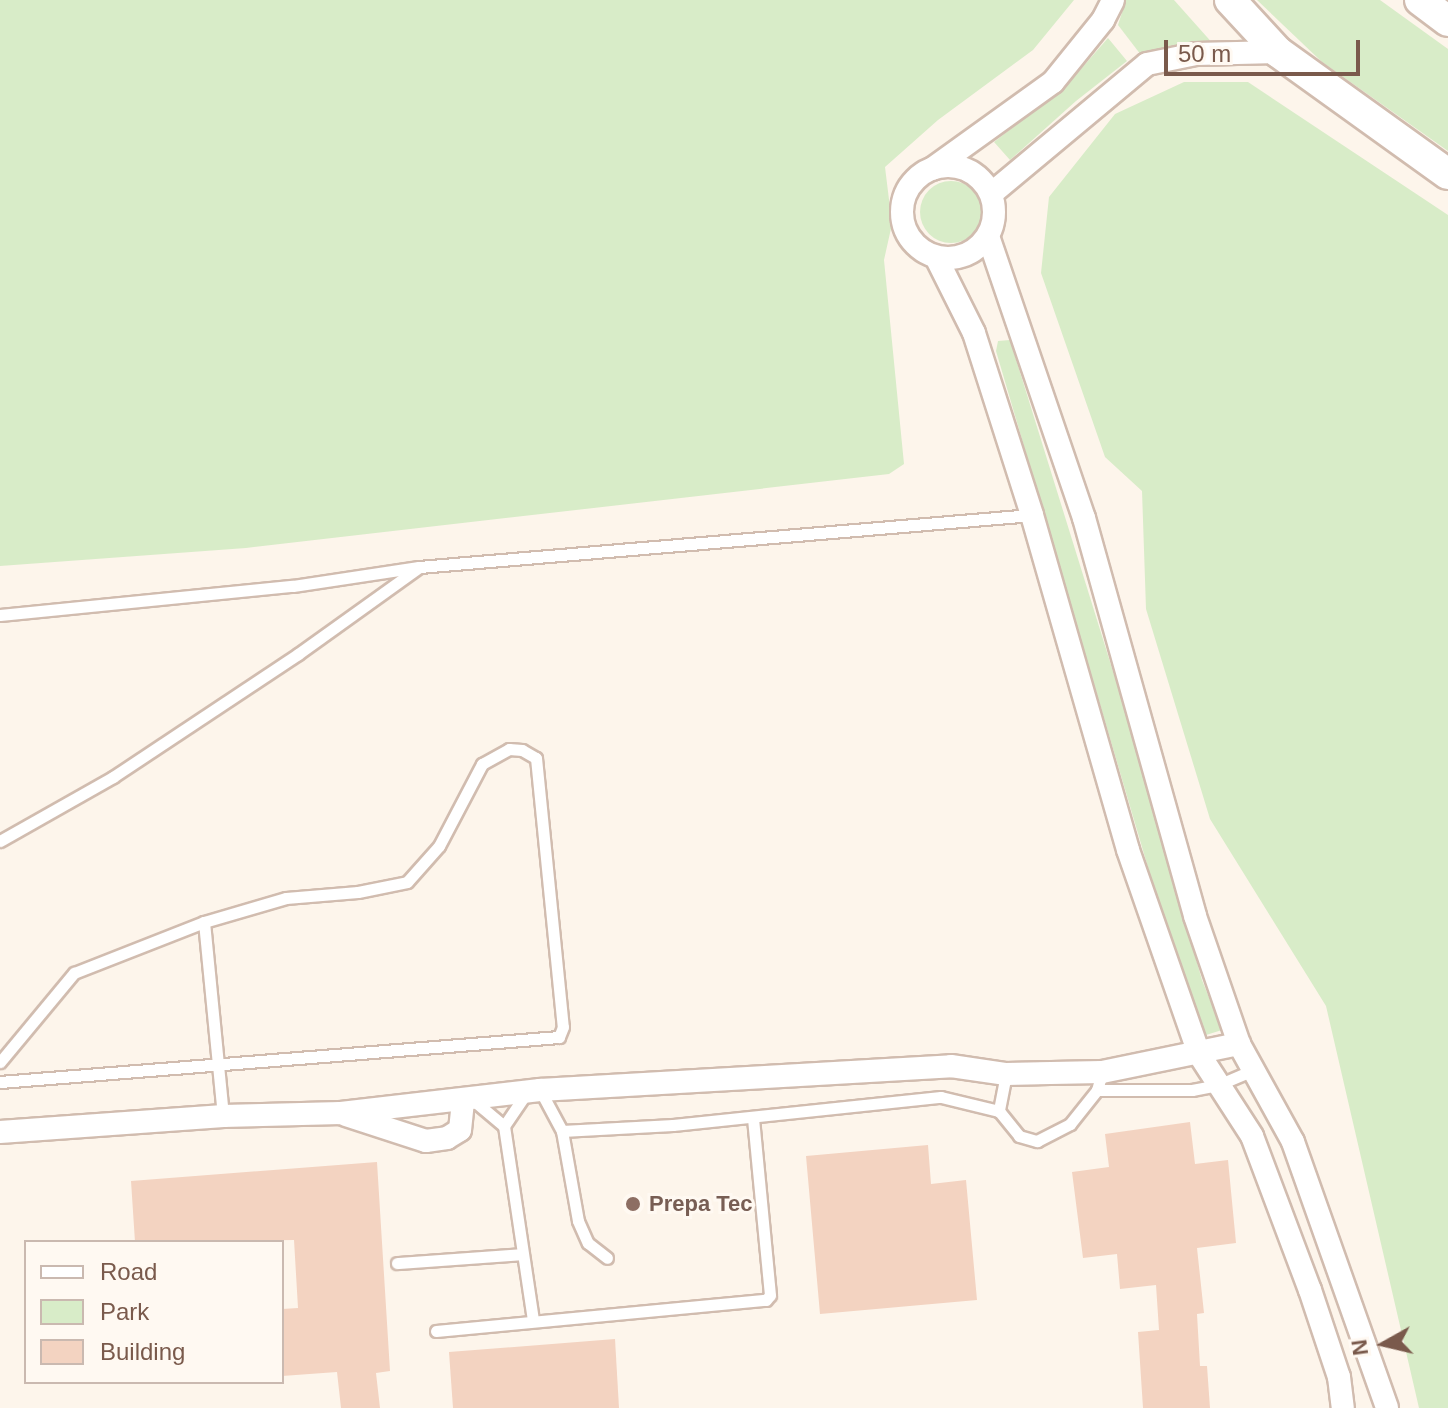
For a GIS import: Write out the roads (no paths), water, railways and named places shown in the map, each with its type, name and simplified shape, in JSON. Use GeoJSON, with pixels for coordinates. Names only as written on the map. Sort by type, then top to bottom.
{"type":"FeatureCollection","features":[{"type":"Feature","properties":{"kind":"main road"},"geometry":{"type":"LineString","coordinates":[[1230,0],[1278,52],[1448,174]]}},
{"type":"Feature","properties":{"kind":"main road"},"geometry":{"type":"LineString","coordinates":[[1420,0],[1448,21]]}},
{"type":"Feature","properties":{"kind":"street"},"geometry":{"type":"LineString","coordinates":[[989,239],[970,253],[953,259],[936,257],[921,250],[910,238],[903,215],[908,191],[918,178],[1053,82],[1103,20],[1113,0]]}},
{"type":"Feature","properties":{"kind":"street"},"geometry":{"type":"LineString","coordinates":[[991,194],[1147,64],[1196,54],[1278,52]]}},
{"type":"Feature","properties":{"kind":"street"},"geometry":{"type":"LineString","coordinates":[[932,169],[948,166],[966,169],[981,180],[991,194],[994,210],[989,239],[1084,518],[1195,916],[1239,1044],[1293,1142],[1374,1363],[1387,1408]]}},
{"type":"Feature","properties":{"kind":"street"},"geometry":{"type":"LineString","coordinates":[[936,257],[974,333],[1032,515],[1128,850],[1199,1054],[1252,1136],[1339,1377],[1343,1408]]}},
{"type":"Feature","properties":{"kind":"street"},"geometry":{"type":"LineString","coordinates":[[0,1132],[223,1116],[341,1113],[468,1101],[534,1091],[951,1066],[1006,1074],[1100,1081],[1239,1044]]}},
{"type":"Feature","properties":{"kind":"street"},"geometry":{"type":"LineString","coordinates":[[341,1113],[426,1141],[447,1138],[460,1130],[468,1101]]}},
{"type":"Feature","properties":{"kind":"street"},"geometry":{"type":"LineString","coordinates":[[1339,1377],[1374,1363]]}},
{"type":"Feature","properties":{"kind":"lane"},"geometry":{"type":"LineString","coordinates":[[0,615],[293,586],[419,567],[1032,515]]}},
{"type":"Feature","properties":{"kind":"lane"},"geometry":{"type":"LineString","coordinates":[[0,841],[113,777],[298,654],[419,567]]}},
{"type":"Feature","properties":{"kind":"lane"},"geometry":{"type":"LineString","coordinates":[[0,1062],[74,973],[204,922],[286,898],[349,893],[407,882],[439,846],[482,764],[509,749],[522,750],[536,758],[563,1027],[559,1037],[0,1082]]}},
{"type":"Feature","properties":{"kind":"lane"},"geometry":{"type":"LineString","coordinates":[[204,922],[223,1116]]}},
{"type":"Feature","properties":{"kind":"lane"},"geometry":{"type":"LineString","coordinates":[[562,1131],[753,1118],[941,1097],[999,1111],[1019,1136],[1037,1141],[1070,1124],[1100,1081],[1192,1090],[1218,1085],[1253,1070]]}},
{"type":"Feature","properties":{"kind":"lane"},"geometry":{"type":"LineString","coordinates":[[999,1111],[1006,1074]]}},
{"type":"Feature","properties":{"kind":"lane"},"geometry":{"type":"LineString","coordinates":[[504,1126],[534,1091],[562,1131],[578,1221],[588,1243],[607,1258]]}},
{"type":"Feature","properties":{"kind":"lane"},"geometry":{"type":"LineString","coordinates":[[468,1101],[504,1126],[533,1320]]}},
{"type":"Feature","properties":{"kind":"lane"},"geometry":{"type":"LineString","coordinates":[[436,1331],[768,1298],[753,1118]]}},
{"type":"Feature","properties":{"kind":"lane"},"geometry":{"type":"LineString","coordinates":[[397,1263],[522,1254]]}},
{"type":"Feature","properties":{"kind":"place","name":"Prepa Tec"},"geometry":{"type":"Point","coordinates":[633,1204]}}]}
